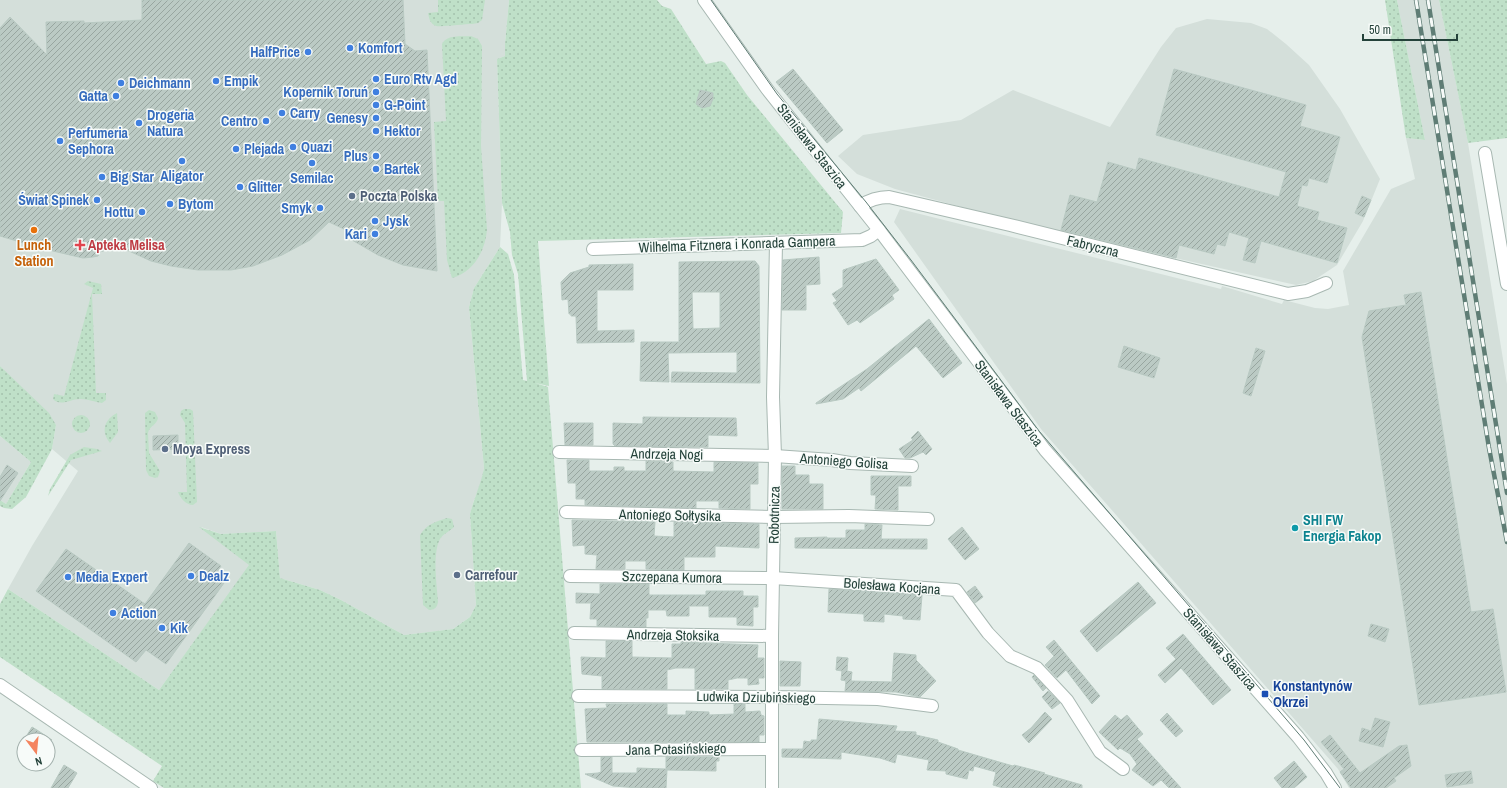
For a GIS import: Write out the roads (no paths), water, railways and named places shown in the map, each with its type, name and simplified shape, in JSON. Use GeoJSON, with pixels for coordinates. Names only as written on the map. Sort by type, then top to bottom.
{"type":"FeatureCollection","features":[{"type":"Feature","properties":{"kind":"street","name":"Stanisława Staszica"},"geometry":{"type":"LineString","coordinates":[[704,0],[767,90],[879,230],[1045,450],[1298,738],[1326,773],[1335,788]]}},
{"type":"Feature","properties":{"kind":"street"},"geometry":{"type":"LineString","coordinates":[[1486,153],[1507,284]]}},
{"type":"Feature","properties":{"kind":"street","name":"Fabryczna"},"geometry":{"type":"LineString","coordinates":[[860,206],[879,197],[889,197],[1010,225],[1288,294],[1307,291],[1326,283]]}},
{"type":"Feature","properties":{"kind":"street","name":"Wilhelma Fitznera i Konrada Gampera"},"geometry":{"type":"LineString","coordinates":[[593,249],[862,240],[879,230]]}},
{"type":"Feature","properties":{"kind":"street","name":"Robotnicza"},"geometry":{"type":"LineString","coordinates":[[772,788],[772,636],[775,456],[773,397],[776,242]]}},
{"type":"Feature","properties":{"kind":"street","name":"Andrzeja Nogi"},"geometry":{"type":"LineString","coordinates":[[559,452],[775,456]]}},
{"type":"Feature","properties":{"kind":"street","name":"Antoniego Golisa"},"geometry":{"type":"LineString","coordinates":[[775,456],[832,460],[850,463],[912,466]]}},
{"type":"Feature","properties":{"kind":"street","name":"Antoniego Sołtysika"},"geometry":{"type":"LineString","coordinates":[[566,512],[774,517],[849,516],[928,519]]}},
{"type":"Feature","properties":{"kind":"street","name":"Szczepana Kumora"},"geometry":{"type":"LineString","coordinates":[[570,576],[774,578]]}},
{"type":"Feature","properties":{"kind":"street","name":"Bolesława Kocjana"},"geometry":{"type":"LineString","coordinates":[[774,578],[956,590],[988,633],[1010,656],[1037,668],[1067,700],[1100,752],[1123,769]]}},
{"type":"Feature","properties":{"kind":"street","name":"Andrzeja Stoksika"},"geometry":{"type":"LineString","coordinates":[[574,633],[772,636]]}},
{"type":"Feature","properties":{"kind":"street"},"geometry":{"type":"LineString","coordinates":[[1,690],[151,788]]}},
{"type":"Feature","properties":{"kind":"street","name":"Ludwika Dziubińskiego"},"geometry":{"type":"LineString","coordinates":[[578,696],[878,699],[932,706]]}},
{"type":"Feature","properties":{"kind":"street","name":"Jana Potasińskiego"},"geometry":{"type":"LineString","coordinates":[[581,750],[772,748]]}},
{"type":"Feature","properties":{"kind":"tram line"},"geometry":{"type":"LineString","coordinates":[[711,0],[777,94],[866,202],[1039,431],[1304,740],[1340,788]]}},
{"type":"Feature","properties":{"kind":"railway"},"geometry":{"type":"LineString","coordinates":[[1416,0],[1489,448],[1507,542]]}},
{"type":"Feature","properties":{"kind":"railway"},"geometry":{"type":"LineString","coordinates":[[1428,0],[1507,493]]}},
{"type":"Feature","properties":{"kind":"place","name":"Komfort"},"geometry":{"type":"Point","coordinates":[350,48]}},
{"type":"Feature","properties":{"kind":"place","name":"HalfPrice"},"geometry":{"type":"Point","coordinates":[308,52]}},
{"type":"Feature","properties":{"kind":"place","name":"Euro Rtv Agd"},"geometry":{"type":"Point","coordinates":[376,79]}},
{"type":"Feature","properties":{"kind":"place","name":"Empik"},"geometry":{"type":"Point","coordinates":[216,81]}},
{"type":"Feature","properties":{"kind":"place","name":"Deichmann"},"geometry":{"type":"Point","coordinates":[121,83]}},
{"type":"Feature","properties":{"kind":"place","name":"Kopernik Toruń"},"geometry":{"type":"Point","coordinates":[376,92]}},
{"type":"Feature","properties":{"kind":"place","name":"Gatta"},"geometry":{"type":"Point","coordinates":[116,96]}},
{"type":"Feature","properties":{"kind":"place","name":"G-Point"},"geometry":{"type":"Point","coordinates":[376,105]}},
{"type":"Feature","properties":{"kind":"place","name":"Carry"},"geometry":{"type":"Point","coordinates":[282,113]}},
{"type":"Feature","properties":{"kind":"place","name":"Genesy"},"geometry":{"type":"Point","coordinates":[376,118]}},
{"type":"Feature","properties":{"kind":"place","name":"Centro"},"geometry":{"type":"Point","coordinates":[266,121]}},
{"type":"Feature","properties":{"kind":"place","name":"Drogeria Natura"},"geometry":{"type":"Point","coordinates":[139,123]}},
{"type":"Feature","properties":{"kind":"place","name":"Hektor"},"geometry":{"type":"Point","coordinates":[376,131]}},
{"type":"Feature","properties":{"kind":"place","name":"Perfumeria Sephora"},"geometry":{"type":"Point","coordinates":[60,141]}},
{"type":"Feature","properties":{"kind":"place","name":"Quazi"},"geometry":{"type":"Point","coordinates":[293,147]}},
{"type":"Feature","properties":{"kind":"place","name":"Plejada"},"geometry":{"type":"Point","coordinates":[236,149]}},
{"type":"Feature","properties":{"kind":"place","name":"Plus"},"geometry":{"type":"Point","coordinates":[376,156]}},
{"type":"Feature","properties":{"kind":"place","name":"Aligator"},"geometry":{"type":"Point","coordinates":[182,161]}},
{"type":"Feature","properties":{"kind":"place","name":"Semilac"},"geometry":{"type":"Point","coordinates":[312,163]}},
{"type":"Feature","properties":{"kind":"place","name":"Bartek"},"geometry":{"type":"Point","coordinates":[376,169]}},
{"type":"Feature","properties":{"kind":"place","name":"Big Star"},"geometry":{"type":"Point","coordinates":[102,177]}},
{"type":"Feature","properties":{"kind":"place","name":"Glitter"},"geometry":{"type":"Point","coordinates":[240,187]}},
{"type":"Feature","properties":{"kind":"place","name":"Poczta Polska"},"geometry":{"type":"Point","coordinates":[352,196]}},
{"type":"Feature","properties":{"kind":"place","name":"Świat Spinek"},"geometry":{"type":"Point","coordinates":[97,200]}},
{"type":"Feature","properties":{"kind":"place","name":"Bytom"},"geometry":{"type":"Point","coordinates":[170,204]}},
{"type":"Feature","properties":{"kind":"place","name":"Smyk"},"geometry":{"type":"Point","coordinates":[320,208]}},
{"type":"Feature","properties":{"kind":"place","name":"Hottu"},"geometry":{"type":"Point","coordinates":[142,212]}},
{"type":"Feature","properties":{"kind":"place","name":"Jysk"},"geometry":{"type":"Point","coordinates":[375,221]}},
{"type":"Feature","properties":{"kind":"place","name":"Lunch Station"},"geometry":{"type":"Point","coordinates":[34,230]}},
{"type":"Feature","properties":{"kind":"place","name":"Kari"},"geometry":{"type":"Point","coordinates":[375,234]}},
{"type":"Feature","properties":{"kind":"place","name":"Apteka Melisa"},"geometry":{"type":"Point","coordinates":[80,245]}},
{"type":"Feature","properties":{"kind":"place","name":"Moya Express"},"geometry":{"type":"Point","coordinates":[165,449]}},
{"type":"Feature","properties":{"kind":"place","name":"SHI FW Energia Fakop"},"geometry":{"type":"Point","coordinates":[1295,528]}},
{"type":"Feature","properties":{"kind":"place","name":"Carrefour"},"geometry":{"type":"Point","coordinates":[457,575]}},
{"type":"Feature","properties":{"kind":"place","name":"Dealz"},"geometry":{"type":"Point","coordinates":[191,576]}},
{"type":"Feature","properties":{"kind":"place","name":"Media Expert"},"geometry":{"type":"Point","coordinates":[68,577]}},
{"type":"Feature","properties":{"kind":"place","name":"Action"},"geometry":{"type":"Point","coordinates":[113,613]}},
{"type":"Feature","properties":{"kind":"place","name":"Kik"},"geometry":{"type":"Point","coordinates":[162,628]}},
{"type":"Feature","properties":{"kind":"place","name":"Konstantynów Okrzei"},"geometry":{"type":"Point","coordinates":[1265,694]}}]}
